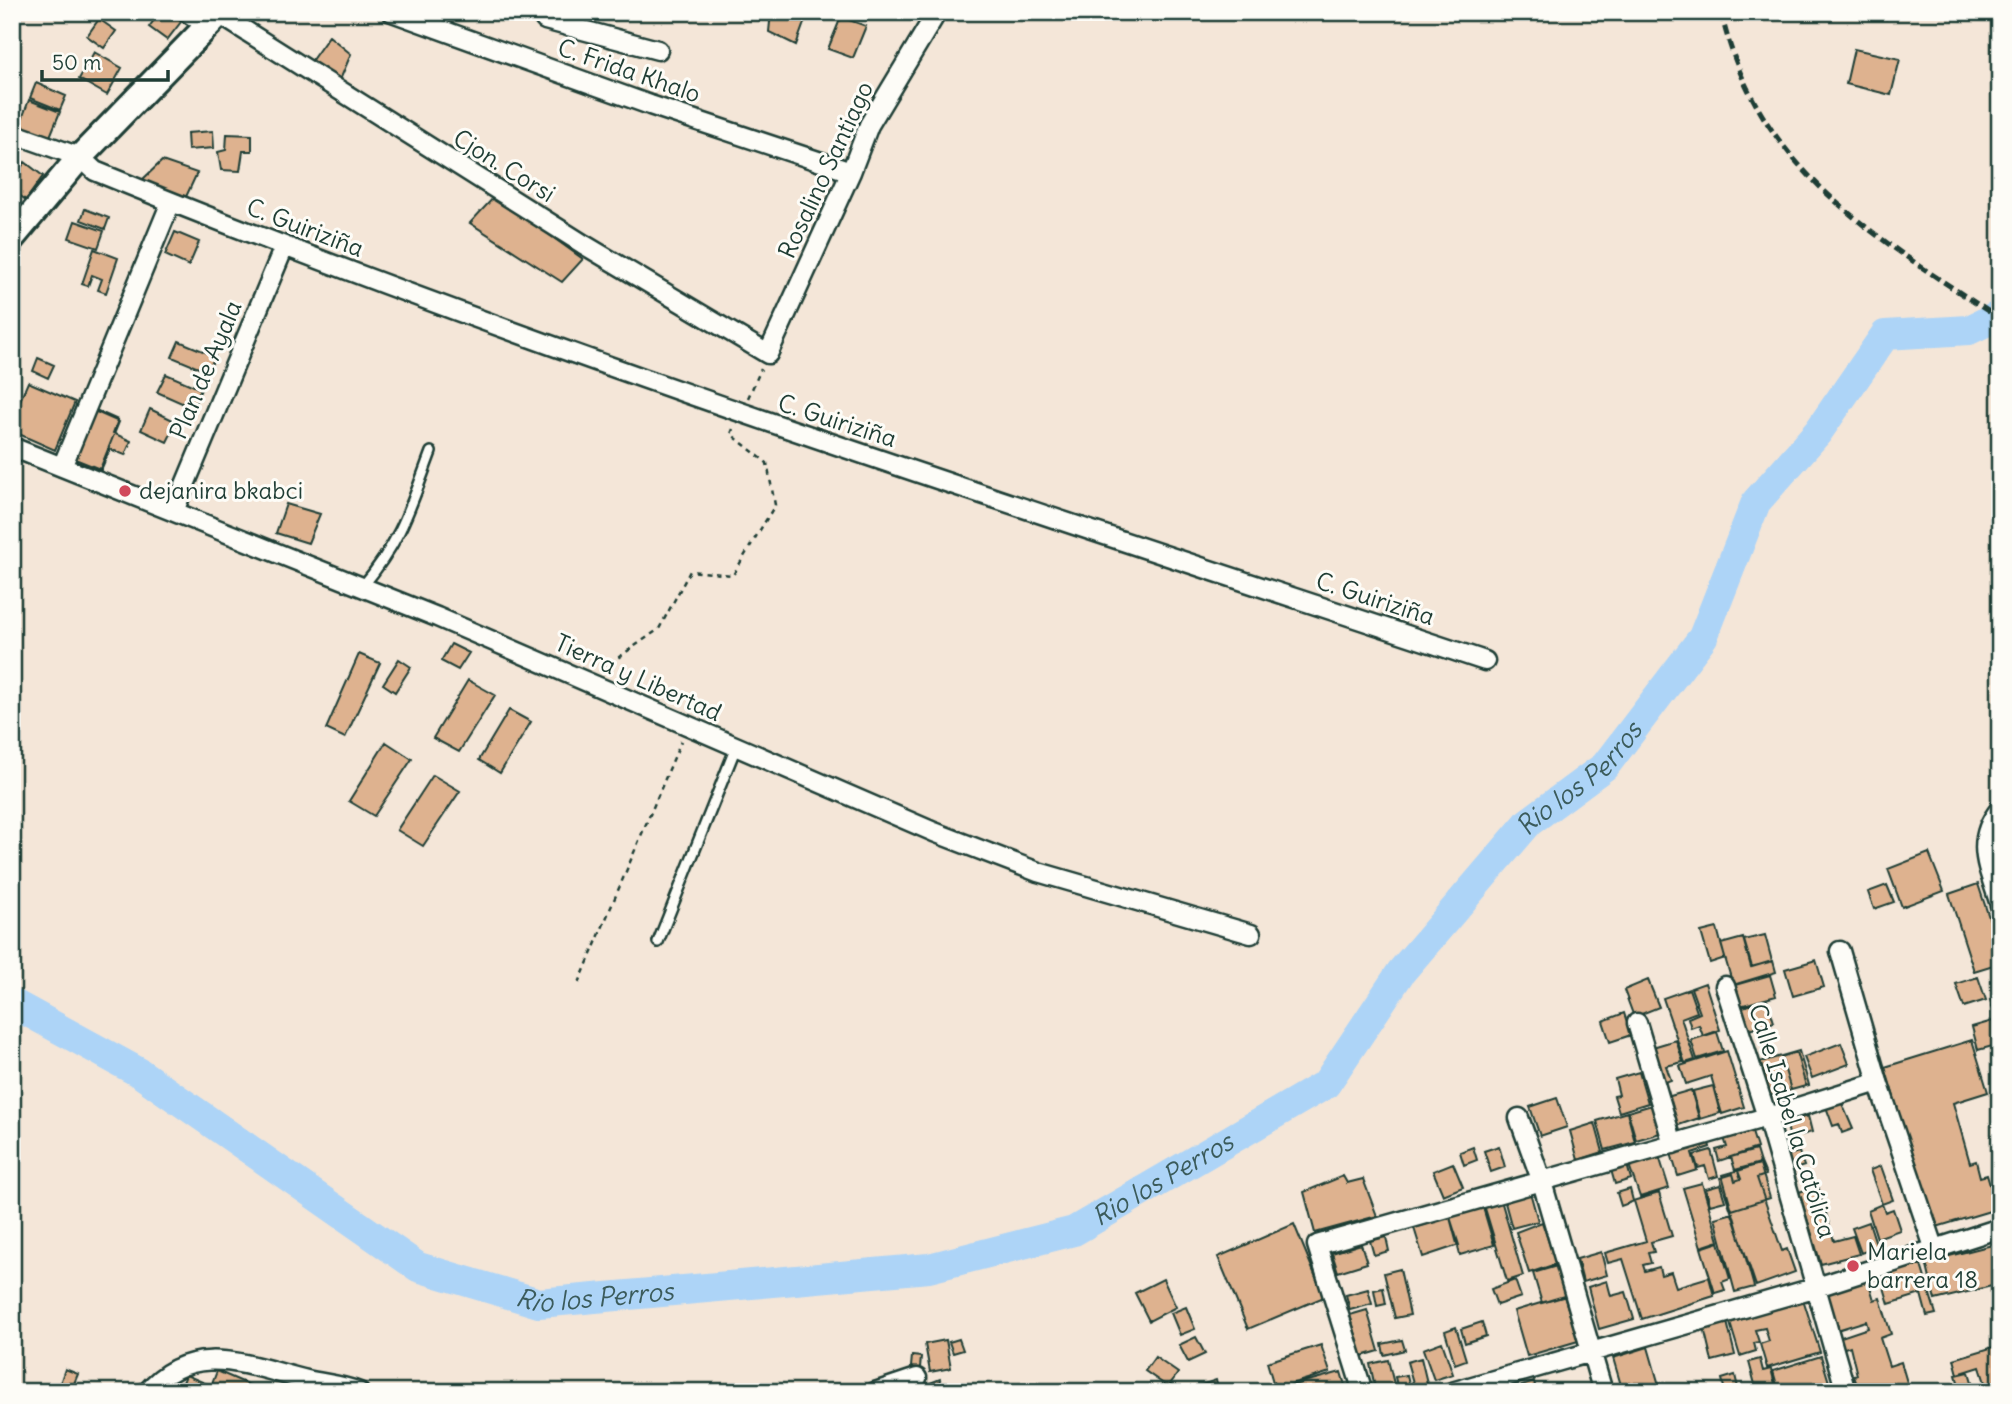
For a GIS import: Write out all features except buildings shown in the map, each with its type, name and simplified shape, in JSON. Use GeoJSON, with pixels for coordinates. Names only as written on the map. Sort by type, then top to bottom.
{"type":"FeatureCollection","features":[{"type":"Feature","properties":{"kind":"street","name":"Cjon. Corsi"},"geometry":{"type":"LineString","coordinates":[[187,12],[216,18],[571,237],[768,354]]}},
{"type":"Feature","properties":{"kind":"street","name":"C. Frida Khalo"},"geometry":{"type":"LineString","coordinates":[[392,12],[650,105],[851,172]]}},
{"type":"Feature","properties":{"kind":"street"},"geometry":{"type":"LineString","coordinates":[[540,12],[545,20],[658,50]]}},
{"type":"Feature","properties":{"kind":"street","name":"Rosalino Santiago"},"geometry":{"type":"LineString","coordinates":[[768,354],[851,172],[869,125],[937,12]]}},
{"type":"Feature","properties":{"kind":"street"},"geometry":{"type":"LineString","coordinates":[[12,239],[80,157],[216,18]]}},
{"type":"Feature","properties":{"kind":"street","name":"C. Guiriziña"},"geometry":{"type":"LineString","coordinates":[[12,133],[80,157],[95,171],[284,247],[740,414],[1485,661]]}},
{"type":"Feature","properties":{"kind":"street"},"geometry":{"type":"LineString","coordinates":[[62,467],[176,204]]}},
{"type":"Feature","properties":{"kind":"street","name":"Plan de Ayala"},"geometry":{"type":"LineString","coordinates":[[174,512],[284,247]]}},
{"type":"Feature","properties":{"kind":"street","name":"Tierra y Libertad"},"geometry":{"type":"LineString","coordinates":[[12,447],[362,587],[934,832],[1038,872],[1251,933]]}},
{"type":"Feature","properties":{"kind":"street"},"geometry":{"type":"LineString","coordinates":[[2000,809],[1988,824],[1983,848],[2000,905]]}},
{"type":"Feature","properties":{"kind":"street"},"geometry":{"type":"LineString","coordinates":[[1840,951],[1878,1082],[1935,1250]]}},
{"type":"Feature","properties":{"kind":"street","name":"Calle Isabel la Católica"},"geometry":{"type":"LineString","coordinates":[[1725,986],[1767,1117],[1846,1392]]}},
{"type":"Feature","properties":{"kind":"street"},"geometry":{"type":"LineString","coordinates":[[1637,1023],[1673,1144]]}},
{"type":"Feature","properties":{"kind":"street"},"geometry":{"type":"LineString","coordinates":[[1363,1392],[1318,1245],[1767,1117],[1878,1082]]}},
{"type":"Feature","properties":{"kind":"street"},"geometry":{"type":"LineString","coordinates":[[1519,1118],[1542,1182],[1603,1392]]}},
{"type":"Feature","properties":{"kind":"street"},"geometry":{"type":"LineString","coordinates":[[1452,1392],[1817,1287],[2000,1228]]}},
{"type":"Feature","properties":{"kind":"street"},"geometry":{"type":"LineString","coordinates":[[147,1392],[176,1366],[202,1360],[263,1367],[307,1386],[359,1392]]}},
{"type":"Feature","properties":{"kind":"street"},"geometry":{"type":"LineString","coordinates":[[875,1392],[917,1378]]}},
{"type":"Feature","properties":{"kind":"lane"},"geometry":{"type":"LineString","coordinates":[[362,587],[387,557],[400,535],[431,452]]}},
{"type":"Feature","properties":{"kind":"lane"},"geometry":{"type":"LineString","coordinates":[[658,942],[736,747]]}},
{"type":"Feature","properties":{"kind":"path"},"geometry":{"type":"LineString","coordinates":[[585,681],[659,629],[690,571],[733,575],[775,505],[767,463],[731,433],[768,354]]}},
{"type":"Feature","properties":{"kind":"path"},"geometry":{"type":"LineString","coordinates":[[579,983],[687,726]]}},
{"type":"Feature","properties":{"kind":"waterway","name":"Rio los Perros"},"geometry":{"type":"LineString","coordinates":[[12,1003],[140,1073],[418,1267],[539,1303],[929,1268],[1074,1231],[1326,1084],[1401,972],[1529,822],[1605,766],[1703,637],[1756,502],[1818,432],[1885,335],[1969,330],[2000,315]]}},
{"type":"Feature","properties":{"kind":"railway"},"geometry":{"type":"LineString","coordinates":[[1721,12],[1738,67],[1762,115],[1792,157],[1827,194],[1866,227],[2000,319]]}},
{"type":"Feature","properties":{"kind":"place","name":"dejanira bkabci"},"geometry":{"type":"Point","coordinates":[125,491]}},
{"type":"Feature","properties":{"kind":"place","name":"Mariela barrera 18"},"geometry":{"type":"Point","coordinates":[1853,1266]}}]}
